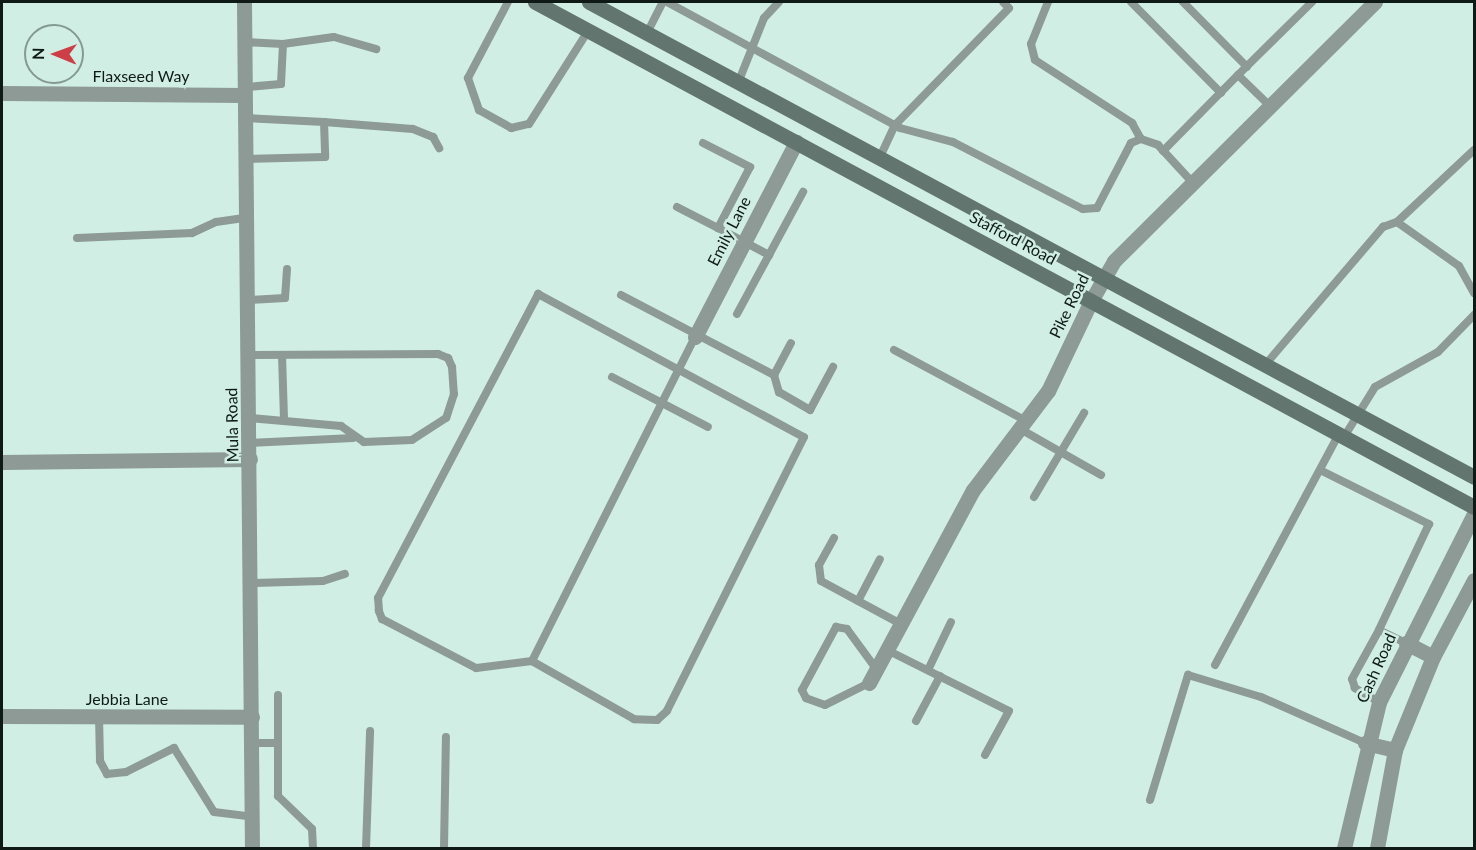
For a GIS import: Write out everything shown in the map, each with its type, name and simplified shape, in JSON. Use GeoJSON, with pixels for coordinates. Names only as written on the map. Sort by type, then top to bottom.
{"type":"FeatureCollection","features":[{"type":"Feature","properties":{"kind":"main road","name":"Stafford Road"},"geometry":{"type":"LineString","coordinates":[[535,2],[1474,507]]}},
{"type":"Feature","properties":{"kind":"main road","name":"Stafford Road"},"geometry":{"type":"LineString","coordinates":[[589,2],[1474,477]]}},
{"type":"Feature","properties":{"kind":"main road"},"geometry":{"type":"LineString","coordinates":[[633,55],[647,33]]}},
{"type":"Feature","properties":{"kind":"main road"},"geometry":{"type":"LineString","coordinates":[[866,180],[880,157]]}},
{"type":"Feature","properties":{"kind":"street","name":"Mula Road"},"geometry":{"type":"LineString","coordinates":[[244,2],[250,418],[252,849]]}},
{"type":"Feature","properties":{"kind":"street","name":"Pike Road"},"geometry":{"type":"LineString","coordinates":[[873,677],[973,490],[1026,427],[1103,278],[1193,183],[1375,2]]}},
{"type":"Feature","properties":{"kind":"street","name":"Flaxseed Way"},"geometry":{"type":"LineString","coordinates":[[2,93],[244,91]]}},
{"type":"Feature","properties":{"kind":"street","name":"Emily Lane"},"geometry":{"type":"LineString","coordinates":[[695,337],[795,142]]}},
{"type":"Feature","properties":{"kind":"street"},"geometry":{"type":"LineString","coordinates":[[2,462],[250,451]]}},
{"type":"Feature","properties":{"kind":"street","name":"Cash Road"},"geometry":{"type":"LineString","coordinates":[[1344,849],[1365,743],[1379,702],[1406,643],[1474,514]]}},
{"type":"Feature","properties":{"kind":"street"},"geometry":{"type":"LineString","coordinates":[[1377,849],[1395,750],[1433,657],[1474,580]]}},
{"type":"Feature","properties":{"kind":"street"},"geometry":{"type":"LineString","coordinates":[[1406,643],[1433,657]]}},
{"type":"Feature","properties":{"kind":"street","name":"Jebbia Lane"},"geometry":{"type":"LineString","coordinates":[[2,716],[252,717]]}},
{"type":"Feature","properties":{"kind":"street"},"geometry":{"type":"LineString","coordinates":[[1365,743],[1395,750]]}},
{"type":"Feature","properties":{"kind":"lane"},"geometry":{"type":"LineString","coordinates":[[508,2],[468,78],[478,110],[511,128],[529,124],[588,31]]}},
{"type":"Feature","properties":{"kind":"lane"},"geometry":{"type":"LineString","coordinates":[[647,33],[665,2],[895,125],[953,142],[1089,210],[1097,208],[1131,143],[1141,139]]}},
{"type":"Feature","properties":{"kind":"lane"},"geometry":{"type":"LineString","coordinates":[[738,82],[754,51],[764,18],[779,2]]}},
{"type":"Feature","properties":{"kind":"lane"},"geometry":{"type":"LineString","coordinates":[[880,157],[895,125],[1009,8],[1003,2]]}},
{"type":"Feature","properties":{"kind":"lane"},"geometry":{"type":"LineString","coordinates":[[1048,2],[1031,44],[1035,60],[1132,123],[1141,139],[1163,151],[1193,183]]}},
{"type":"Feature","properties":{"kind":"lane"},"geometry":{"type":"LineString","coordinates":[[1131,2],[1221,93]]}},
{"type":"Feature","properties":{"kind":"lane"},"geometry":{"type":"LineString","coordinates":[[1183,2],[1247,66]]}},
{"type":"Feature","properties":{"kind":"lane"},"geometry":{"type":"LineString","coordinates":[[1163,151],[1312,2]]}},
{"type":"Feature","properties":{"kind":"lane"},"geometry":{"type":"LineString","coordinates":[[244,42],[283,44],[334,37],[376,49]]}},
{"type":"Feature","properties":{"kind":"lane"},"geometry":{"type":"LineString","coordinates":[[244,91],[281,84],[283,44]]}},
{"type":"Feature","properties":{"kind":"lane"},"geometry":{"type":"LineString","coordinates":[[1238,75],[1270,106]]}},
{"type":"Feature","properties":{"kind":"lane"},"geometry":{"type":"LineString","coordinates":[[245,118],[413,129],[433,137],[439,148]]}},
{"type":"Feature","properties":{"kind":"lane"},"geometry":{"type":"LineString","coordinates":[[245,159],[325,157],[324,122]]}},
{"type":"Feature","properties":{"kind":"lane"},"geometry":{"type":"LineString","coordinates":[[703,143],[750,167],[718,228]]}},
{"type":"Feature","properties":{"kind":"lane"},"geometry":{"type":"LineString","coordinates":[[1265,365],[1294,325],[1383,227],[1397,222],[1474,150]]}},
{"type":"Feature","properties":{"kind":"lane"},"geometry":{"type":"LineString","coordinates":[[737,314],[803,192]]}},
{"type":"Feature","properties":{"kind":"lane"},"geometry":{"type":"LineString","coordinates":[[678,207],[769,255]]}},
{"type":"Feature","properties":{"kind":"lane"},"geometry":{"type":"LineString","coordinates":[[78,238],[192,234],[216,222],[246,218]]}},
{"type":"Feature","properties":{"kind":"lane"},"geometry":{"type":"LineString","coordinates":[[1397,222],[1459,266],[1474,293]]}},
{"type":"Feature","properties":{"kind":"lane"},"geometry":{"type":"LineString","coordinates":[[248,300],[285,298],[287,269]]}},
{"type":"Feature","properties":{"kind":"lane"},"geometry":{"type":"LineString","coordinates":[[538,294],[680,371],[800,431],[805,444],[667,711],[657,720],[634,719],[532,661],[476,668],[382,619],[378,598],[538,294]]}},
{"type":"Feature","properties":{"kind":"lane"},"geometry":{"type":"LineString","coordinates":[[621,296],[695,337],[774,375]]}},
{"type":"Feature","properties":{"kind":"lane"},"geometry":{"type":"LineString","coordinates":[[1215,665],[1320,470],[1375,387],[1438,352],[1474,315]]}},
{"type":"Feature","properties":{"kind":"lane"},"geometry":{"type":"LineString","coordinates":[[532,661],[661,403],[680,371],[695,337]]}},
{"type":"Feature","properties":{"kind":"lane"},"geometry":{"type":"LineString","coordinates":[[791,343],[774,375],[779,392],[810,410],[833,367]]}},
{"type":"Feature","properties":{"kind":"lane"},"geometry":{"type":"LineString","coordinates":[[894,350],[1026,427],[1060,452],[1101,475]]}},
{"type":"Feature","properties":{"kind":"lane"},"geometry":{"type":"LineString","coordinates":[[248,355],[448,357],[454,394],[446,418],[412,440],[353,438],[250,451]]}},
{"type":"Feature","properties":{"kind":"lane"},"geometry":{"type":"LineString","coordinates":[[282,355],[284,417]]}},
{"type":"Feature","properties":{"kind":"lane"},"geometry":{"type":"LineString","coordinates":[[612,377],[708,427]]}},
{"type":"Feature","properties":{"kind":"lane"},"geometry":{"type":"LineString","coordinates":[[1035,497],[1084,413]]}},
{"type":"Feature","properties":{"kind":"lane"},"geometry":{"type":"LineString","coordinates":[[250,418],[284,417],[341,426],[353,438]]}},
{"type":"Feature","properties":{"kind":"lane"},"geometry":{"type":"LineString","coordinates":[[1320,470],[1429,524],[1379,630],[1352,679],[1355,688],[1379,702]]}},
{"type":"Feature","properties":{"kind":"lane"},"geometry":{"type":"LineString","coordinates":[[834,538],[817,573],[821,581],[901,624]]}},
{"type":"Feature","properties":{"kind":"lane"},"geometry":{"type":"LineString","coordinates":[[858,601],[880,559]]}},
{"type":"Feature","properties":{"kind":"lane"},"geometry":{"type":"LineString","coordinates":[[251,583],[322,581],[345,574]]}},
{"type":"Feature","properties":{"kind":"lane"},"geometry":{"type":"LineString","coordinates":[[928,670],[951,622]]}},
{"type":"Feature","properties":{"kind":"lane"},"geometry":{"type":"LineString","coordinates":[[836,627],[847,629],[873,677],[825,705],[806,698],[802,690],[836,627]]}},
{"type":"Feature","properties":{"kind":"lane"},"geometry":{"type":"LineString","coordinates":[[1379,630],[1406,643]]}},
{"type":"Feature","properties":{"kind":"lane"},"geometry":{"type":"LineString","coordinates":[[887,650],[1009,711],[985,755]]}},
{"type":"Feature","properties":{"kind":"lane"},"geometry":{"type":"LineString","coordinates":[[1150,800],[1188,675],[1261,697],[1365,743]]}},
{"type":"Feature","properties":{"kind":"lane"},"geometry":{"type":"LineString","coordinates":[[916,721],[940,676]]}},
{"type":"Feature","properties":{"kind":"lane"},"geometry":{"type":"LineString","coordinates":[[278,695],[278,796],[312,829],[313,849]]}},
{"type":"Feature","properties":{"kind":"lane"},"geometry":{"type":"LineString","coordinates":[[99,716],[100,761],[107,774],[126,772],[174,748],[214,812],[252,818]]}},
{"type":"Feature","properties":{"kind":"lane"},"geometry":{"type":"LineString","coordinates":[[366,849],[370,731]]}},
{"type":"Feature","properties":{"kind":"lane"},"geometry":{"type":"LineString","coordinates":[[444,849],[446,737]]}},
{"type":"Feature","properties":{"kind":"lane"},"geometry":{"type":"LineString","coordinates":[[252,743],[278,743]]}}]}
